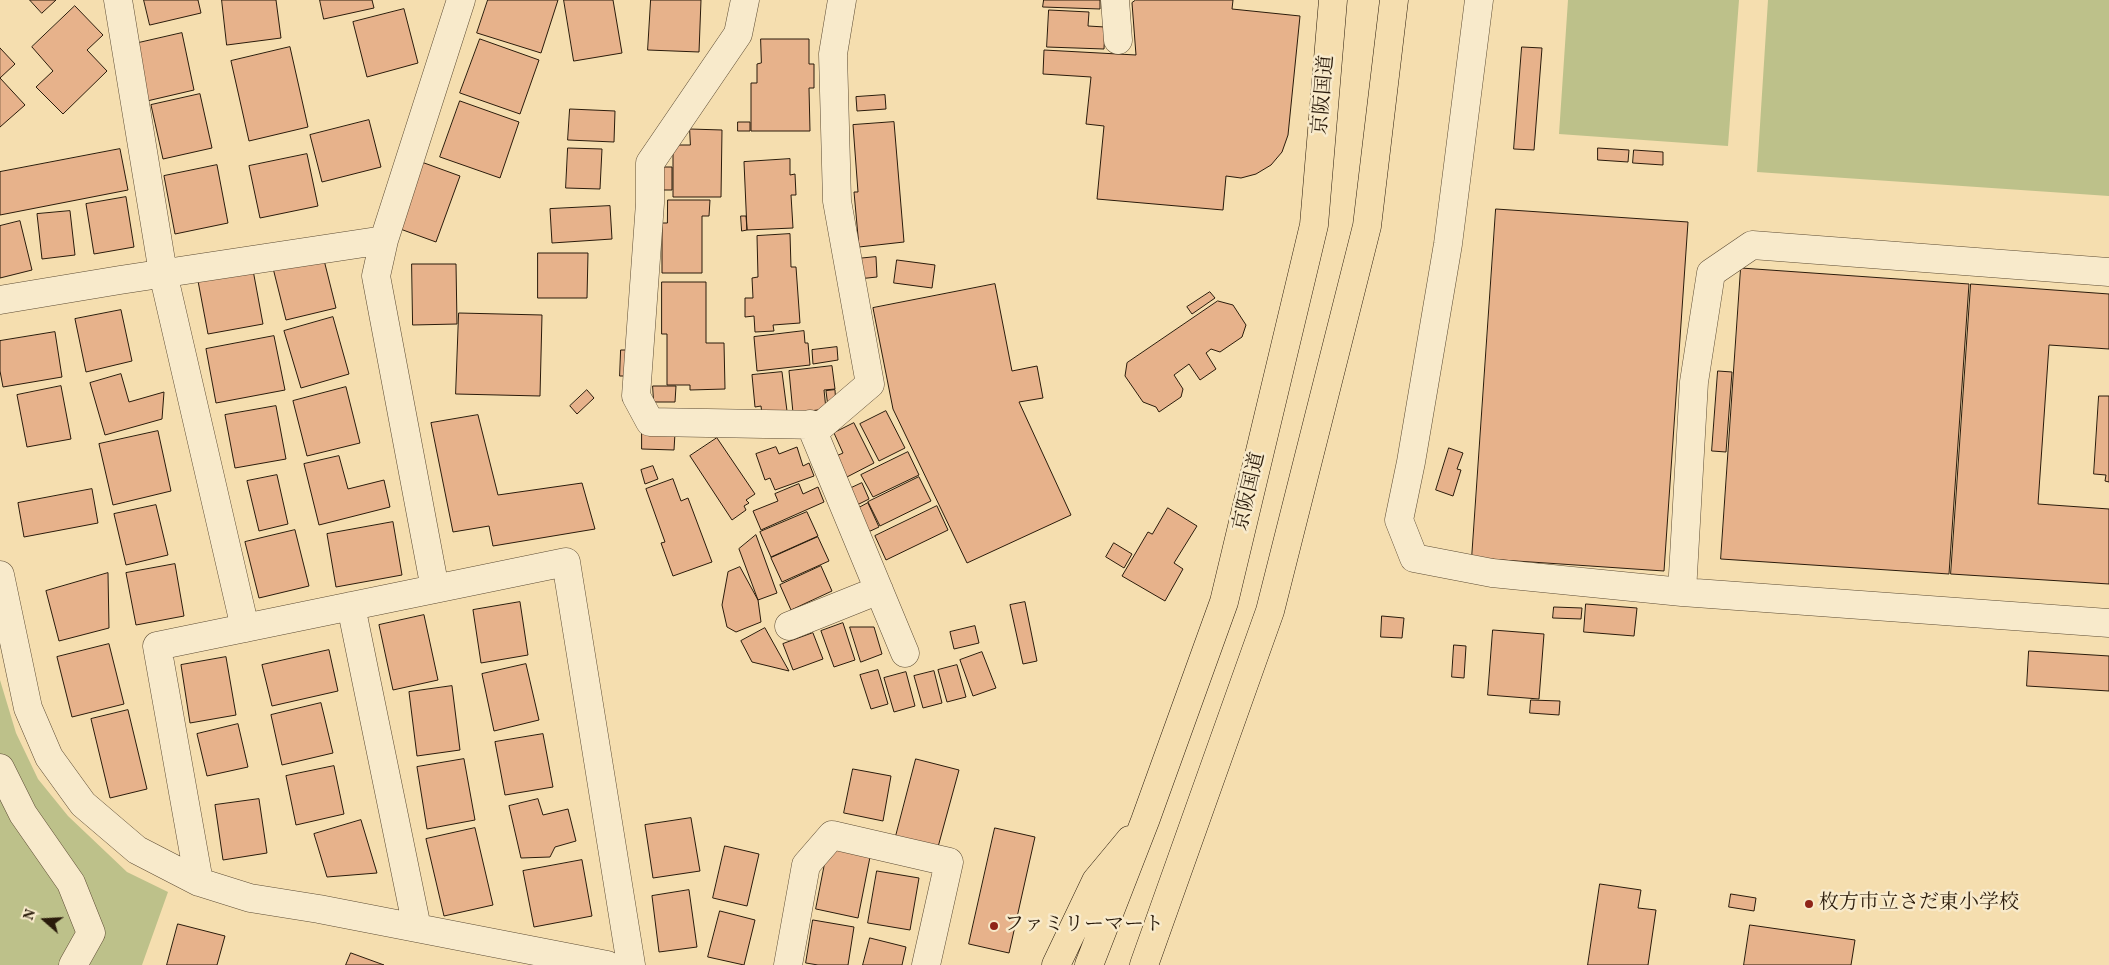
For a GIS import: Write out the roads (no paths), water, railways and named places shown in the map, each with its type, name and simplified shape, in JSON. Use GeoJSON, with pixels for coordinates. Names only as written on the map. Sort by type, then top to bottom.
{"type":"FeatureCollection","features":[{"type":"Feature","properties":{"kind":"highway","name":"京阪国道"},"geometry":{"type":"LineString","coordinates":[[1089,965],[1145,821],[1224,602],[1314,225],[1333,0]]}},
{"type":"Feature","properties":{"kind":"highway"},"geometry":{"type":"LineString","coordinates":[[1144,965],[1272,601],[1367,226],[1394,0]]}},
{"type":"Feature","properties":{"kind":"highway"},"geometry":{"type":"LineString","coordinates":[[1056,965],[1096,881],[1145,821]]}},
{"type":"Feature","properties":{"kind":"street"},"geometry":{"type":"LineString","coordinates":[[118,0],[163,273],[245,628]]}},
{"type":"Feature","properties":{"kind":"street"},"geometry":{"type":"LineString","coordinates":[[435,589],[376,276],[384,240],[461,0]]}},
{"type":"Feature","properties":{"kind":"street"},"geometry":{"type":"LineString","coordinates":[[745,0],[738,34],[650,163],[650,203],[636,396],[650,422],[822,424],[870,384],[837,202],[833,54],[842,0]]}},
{"type":"Feature","properties":{"kind":"street"},"geometry":{"type":"LineString","coordinates":[[1115,0],[1118,40]]}},
{"type":"Feature","properties":{"kind":"street"},"geometry":{"type":"LineString","coordinates":[[1479,0],[1448,244],[1412,462],[1399,520],[1414,558],[1492,574],[1682,592],[2109,623]]}},
{"type":"Feature","properties":{"kind":"street"},"geometry":{"type":"LineString","coordinates":[[0,300],[163,273],[384,240]]}},
{"type":"Feature","properties":{"kind":"street"},"geometry":{"type":"LineString","coordinates":[[1682,592],[1694,382],[1711,273],[1752,245],[2109,272]]}},
{"type":"Feature","properties":{"kind":"street"},"geometry":{"type":"LineString","coordinates":[[810,424],[904,653]]}},
{"type":"Feature","properties":{"kind":"street"},"geometry":{"type":"LineString","coordinates":[[199,882],[157,646],[566,562],[631,965]]}},
{"type":"Feature","properties":{"kind":"street"},"geometry":{"type":"LineString","coordinates":[[0,575],[28,708],[49,757],[83,804],[137,850],[199,882],[250,898],[607,965]]}},
{"type":"Feature","properties":{"kind":"street"},"geometry":{"type":"LineString","coordinates":[[789,626],[879,590]]}},
{"type":"Feature","properties":{"kind":"street"},"geometry":{"type":"LineString","coordinates":[[351,606],[417,928]]}},
{"type":"Feature","properties":{"kind":"street"},"geometry":{"type":"LineString","coordinates":[[0,768],[23,814],[72,883],[92,933],[89,965]]}},
{"type":"Feature","properties":{"kind":"street"},"geometry":{"type":"LineString","coordinates":[[788,965],[806,865],[832,835],[949,862],[926,965]]}},
{"type":"Feature","properties":{"kind":"street"},"geometry":{"type":"LineString","coordinates":[[74,965],[92,933]]}},
{"type":"Feature","properties":{"kind":"place","name":"枚方市立さだ東小学校"},"geometry":{"type":"Point","coordinates":[1809,904]}},
{"type":"Feature","properties":{"kind":"place","name":"ファミリーマート"},"geometry":{"type":"Point","coordinates":[994,926]}}]}
